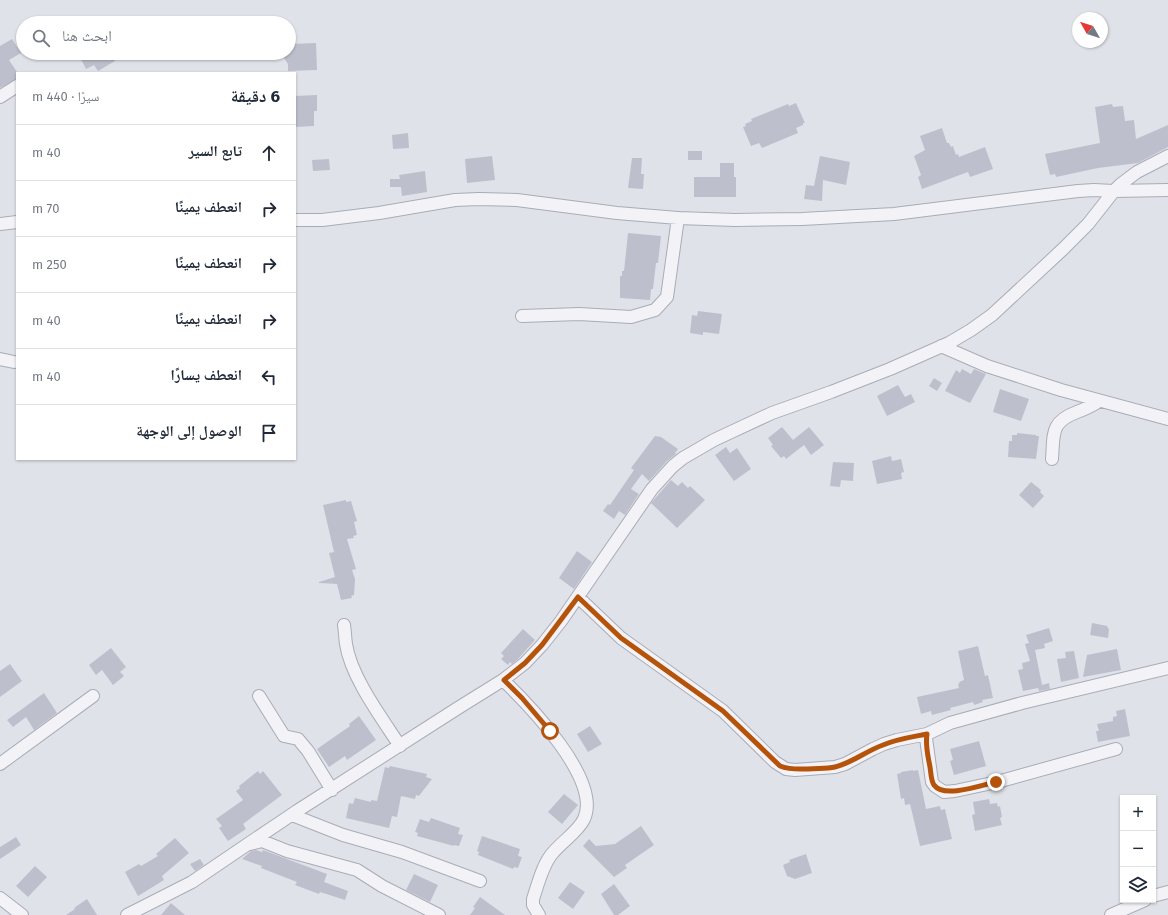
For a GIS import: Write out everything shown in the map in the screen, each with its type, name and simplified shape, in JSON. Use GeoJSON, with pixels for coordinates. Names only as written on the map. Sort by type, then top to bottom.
{"type":"FeatureCollection","features":[{"type":"Feature","properties":{"kind":"street"},"geometry":{"type":"LineString","coordinates":[[0,97],[16,87]]}},
{"type":"Feature","properties":{"kind":"street"},"geometry":{"type":"LineString","coordinates":[[127,915],[192,882],[292,815],[504,680],[525,663],[542,645],[578,597],[652,489],[673,466],[683,458],[714,440],[772,413],[890,369],[941,346],[971,330],[992,315],[1064,249],[1088,224],[1114,191],[1127,179],[1137,172],[1168,156]]}},
{"type":"Feature","properties":{"kind":"street"},"geometry":{"type":"LineString","coordinates":[[296,220],[322,220],[379,213],[455,200],[479,198],[517,200],[617,213],[678,218],[743,220],[802,219],[894,214],[1078,191],[1168,190]]}},
{"type":"Feature","properties":{"kind":"street"},"geometry":{"type":"LineString","coordinates":[[522,316],[579,314],[631,317],[655,310],[667,297],[678,218]]}},
{"type":"Feature","properties":{"kind":"street"},"geometry":{"type":"LineString","coordinates":[[0,224],[16,222]]}},
{"type":"Feature","properties":{"kind":"street"},"geometry":{"type":"LineString","coordinates":[[941,346],[987,366],[1060,390],[1168,419]]}},
{"type":"Feature","properties":{"kind":"street"},"geometry":{"type":"LineString","coordinates":[[0,359],[14,362]]}},
{"type":"Feature","properties":{"kind":"street"},"geometry":{"type":"LineString","coordinates":[[1052,460],[1054,432],[1058,423],[1066,417],[1089,408],[1099,401]]}},
{"type":"Feature","properties":{"kind":"street"},"geometry":{"type":"LineString","coordinates":[[578,597],[621,638],[723,711],[775,762],[786,769],[795,770],[835,767],[845,764],[884,744],[927,734],[950,723],[1022,703],[1168,668]]}},
{"type":"Feature","properties":{"kind":"street"},"geometry":{"type":"LineString","coordinates":[[344,625],[346,644],[352,664],[369,698],[400,746]]}},
{"type":"Feature","properties":{"kind":"street"},"geometry":{"type":"LineString","coordinates":[[504,680],[550,731],[565,752],[581,780],[587,797],[587,811],[584,820],[579,827],[558,847],[544,866],[533,899],[533,905],[539,915]]}},
{"type":"Feature","properties":{"kind":"street"},"geometry":{"type":"LineString","coordinates":[[0,764],[93,696]]}},
{"type":"Feature","properties":{"kind":"street"},"geometry":{"type":"LineString","coordinates":[[259,696],[284,736],[298,739],[308,751],[332,790]]}},
{"type":"Feature","properties":{"kind":"street"},"geometry":{"type":"LineString","coordinates":[[927,734],[932,782],[944,792],[996,782],[1116,749]]}},
{"type":"Feature","properties":{"kind":"street"},"geometry":{"type":"LineString","coordinates":[[292,815],[343,834],[402,852],[480,881]]}},
{"type":"Feature","properties":{"kind":"street"},"geometry":{"type":"LineString","coordinates":[[245,846],[262,841],[287,851],[357,870],[382,886],[439,915]]}},
{"type":"Feature","properties":{"kind":"street"},"geometry":{"type":"LineString","coordinates":[[1156,895],[1168,892]]}},
{"type":"Feature","properties":{"kind":"street"},"geometry":{"type":"LineString","coordinates":[[0,898],[22,915]]}},
{"type":"Feature","properties":{"kind":"street"},"geometry":{"type":"LineString","coordinates":[[1111,915],[1138,903]]}},
{"type":"Feature","properties":{"kind":"building"},"geometry":{"type":"Polygon","coordinates":[[[12,39],[16,45],[16,56],[9,60],[17,72],[16,80],[0,88],[0,46],[12,39]]]}},
{"type":"Feature","properties":{"kind":"building"},"geometry":{"type":"Polygon","coordinates":[[[316,43],[317,70],[288,71],[288,64],[285,60],[296,60],[296,44],[316,43]]]}},
{"type":"Feature","properties":{"kind":"building"},"geometry":{"type":"Polygon","coordinates":[[[82,60],[115,61],[98,71],[94,65],[86,69],[82,60]]]}},
{"type":"Feature","properties":{"kind":"building"},"geometry":{"type":"Polygon","coordinates":[[[317,95],[317,111],[314,111],[314,126],[296,127],[296,96],[317,95]]]}},
{"type":"Feature","properties":{"kind":"building"},"geometry":{"type":"Polygon","coordinates":[[[796,103],[805,123],[796,128],[798,133],[762,148],[759,143],[751,146],[743,127],[746,126],[745,124],[752,121],[751,119],[788,104],[789,106],[796,103]]]}},
{"type":"Feature","properties":{"kind":"building"},"geometry":{"type":"Polygon","coordinates":[[[1112,104],[1113,107],[1123,106],[1125,121],[1134,120],[1136,139],[1168,125],[1168,147],[1138,163],[1098,168],[1056,177],[1055,174],[1050,175],[1045,154],[1100,143],[1095,107],[1112,104]]]}},
{"type":"Feature","properties":{"kind":"building"},"geometry":{"type":"Polygon","coordinates":[[[942,128],[947,143],[949,143],[951,147],[953,146],[956,155],[958,154],[959,157],[985,147],[993,169],[970,177],[968,172],[922,189],[918,177],[921,175],[914,156],[925,150],[920,136],[942,128]]]}},
{"type":"Feature","properties":{"kind":"building"},"geometry":{"type":"Polygon","coordinates":[[[408,133],[409,148],[393,149],[392,135],[408,133]]]}},
{"type":"Feature","properties":{"kind":"building"},"geometry":{"type":"Polygon","coordinates":[[[688,151],[702,151],[702,160],[688,160],[688,151]]]}},
{"type":"Feature","properties":{"kind":"building"},"geometry":{"type":"Polygon","coordinates":[[[492,156],[495,180],[467,183],[465,159],[492,156]]]}},
{"type":"Feature","properties":{"kind":"building"},"geometry":{"type":"Polygon","coordinates":[[[820,156],[850,162],[846,185],[823,180],[822,201],[804,199],[806,185],[814,186],[820,156]]]}},
{"type":"Feature","properties":{"kind":"building"},"geometry":{"type":"Polygon","coordinates":[[[632,158],[642,158],[641,174],[644,174],[643,189],[628,188],[632,158]]]}},
{"type":"Feature","properties":{"kind":"building"},"geometry":{"type":"Polygon","coordinates":[[[329,159],[330,170],[313,171],[312,160],[329,159]]]}},
{"type":"Feature","properties":{"kind":"building"},"geometry":{"type":"Polygon","coordinates":[[[720,163],[734,163],[736,197],[694,197],[694,177],[720,177],[720,163]]]}},
{"type":"Feature","properties":{"kind":"building"},"geometry":{"type":"Polygon","coordinates":[[[425,171],[427,192],[402,196],[401,187],[390,187],[390,179],[400,179],[399,175],[425,171]]]}},
{"type":"Feature","properties":{"kind":"building"},"geometry":{"type":"Polygon","coordinates":[[[628,233],[661,236],[658,263],[656,263],[653,289],[651,289],[650,300],[620,298],[620,276],[622,276],[622,271],[624,271],[628,233]]]}},
{"type":"Feature","properties":{"kind":"building"},"geometry":{"type":"Polygon","coordinates":[[[698,311],[722,314],[719,334],[703,332],[703,335],[690,333],[692,315],[697,316],[698,311]]]}},
{"type":"Feature","properties":{"kind":"building"},"geometry":{"type":"Polygon","coordinates":[[[962,369],[971,374],[974,369],[986,374],[970,403],[945,391],[956,370],[960,373],[962,369]]]}},
{"type":"Feature","properties":{"kind":"building"},"geometry":{"type":"Polygon","coordinates":[[[934,378],[942,383],[937,391],[929,386],[934,378]]]}},
{"type":"Feature","properties":{"kind":"building"},"geometry":{"type":"Polygon","coordinates":[[[898,385],[905,397],[911,394],[915,402],[887,416],[877,396],[898,385]]]}},
{"type":"Feature","properties":{"kind":"building"},"geometry":{"type":"Polygon","coordinates":[[[1000,389],[1029,399],[1021,421],[993,412],[1000,389]]]}},
{"type":"Feature","properties":{"kind":"building"},"geometry":{"type":"Polygon","coordinates":[[[782,427],[793,440],[809,427],[824,445],[811,455],[804,445],[786,459],[784,456],[781,458],[771,446],[773,445],[768,438],[782,427]]]}},
{"type":"Feature","properties":{"kind":"building"},"geometry":{"type":"Polygon","coordinates":[[[1017,433],[1039,436],[1036,459],[1008,457],[1009,441],[1012,441],[1012,435],[1017,435],[1017,433]]]}},
{"type":"Feature","properties":{"kind":"building"},"geometry":{"type":"Polygon","coordinates":[[[655,436],[661,437],[678,449],[675,453],[676,454],[667,461],[649,481],[642,474],[631,489],[639,494],[625,515],[619,511],[614,519],[603,511],[608,504],[610,505],[634,470],[631,468],[655,436]]]}},
{"type":"Feature","properties":{"kind":"building"},"geometry":{"type":"Polygon","coordinates":[[[726,447],[730,453],[737,448],[751,469],[734,481],[715,455],[726,447]]]}},
{"type":"Feature","properties":{"kind":"building"},"geometry":{"type":"Polygon","coordinates":[[[891,456],[892,461],[901,459],[904,472],[901,473],[902,479],[877,484],[872,461],[891,456]]]}},
{"type":"Feature","properties":{"kind":"building"},"geometry":{"type":"Polygon","coordinates":[[[833,462],[854,463],[853,481],[841,480],[840,487],[830,486],[833,462]]]}},
{"type":"Feature","properties":{"kind":"building"},"geometry":{"type":"Polygon","coordinates":[[[671,480],[678,486],[682,482],[688,488],[690,486],[705,500],[677,528],[651,503],[671,480]]]}},
{"type":"Feature","properties":{"kind":"building"},"geometry":{"type":"Polygon","coordinates":[[[1031,482],[1041,490],[1040,492],[1044,496],[1033,508],[1019,495],[1031,482]]]}},
{"type":"Feature","properties":{"kind":"building"},"geometry":{"type":"Polygon","coordinates":[[[346,500],[346,502],[351,501],[357,521],[354,522],[357,535],[353,536],[354,538],[347,539],[356,569],[352,570],[355,579],[354,595],[351,596],[352,598],[341,600],[337,584],[319,582],[335,577],[329,553],[334,552],[323,505],[346,500]]]}},
{"type":"Feature","properties":{"kind":"building"},"geometry":{"type":"Polygon","coordinates":[[[577,551],[592,562],[574,589],[559,578],[577,551]]]}},
{"type":"Feature","properties":{"kind":"building"},"geometry":{"type":"Polygon","coordinates":[[[1092,623],[1107,626],[1109,630],[1108,638],[1090,635],[1092,623]]]}},
{"type":"Feature","properties":{"kind":"building"},"geometry":{"type":"Polygon","coordinates":[[[1049,628],[1053,641],[1044,644],[1045,648],[1035,650],[1042,685],[1049,683],[1050,689],[1039,691],[1038,688],[1023,691],[1018,670],[1023,669],[1022,663],[1030,661],[1025,644],[1029,643],[1026,635],[1049,628]]]}},
{"type":"Feature","properties":{"kind":"building"},"geometry":{"type":"Polygon","coordinates":[[[523,629],[535,640],[518,659],[512,664],[510,662],[508,665],[501,659],[504,656],[501,653],[523,629]]]}},
{"type":"Feature","properties":{"kind":"building"},"geometry":{"type":"Polygon","coordinates":[[[978,646],[985,676],[988,675],[993,698],[982,700],[983,702],[974,705],[973,702],[950,708],[951,710],[932,715],[931,711],[921,714],[917,697],[959,688],[959,682],[964,680],[958,651],[978,646]]]}},
{"type":"Feature","properties":{"kind":"building"},"geometry":{"type":"Polygon","coordinates":[[[111,648],[126,667],[120,672],[124,676],[113,685],[102,670],[96,675],[89,665],[111,648]]]}},
{"type":"Feature","properties":{"kind":"building"},"geometry":{"type":"Polygon","coordinates":[[[1117,649],[1121,670],[1083,677],[1087,655],[1117,649]]]}},
{"type":"Feature","properties":{"kind":"building"},"geometry":{"type":"Polygon","coordinates":[[[1074,651],[1079,678],[1061,682],[1057,659],[1066,658],[1065,652],[1074,651]]]}},
{"type":"Feature","properties":{"kind":"building"},"geometry":{"type":"Polygon","coordinates":[[[10,664],[22,681],[0,697],[0,671],[10,664]]]}},
{"type":"Feature","properties":{"kind":"building"},"geometry":{"type":"Polygon","coordinates":[[[44,693],[57,713],[34,730],[26,717],[13,727],[7,720],[44,693]]]}},
{"type":"Feature","properties":{"kind":"building"},"geometry":{"type":"Polygon","coordinates":[[[1125,709],[1130,736],[1098,742],[1096,731],[1099,731],[1097,724],[1113,721],[1113,717],[1117,716],[1116,711],[1125,709]]]}},
{"type":"Feature","properties":{"kind":"building"},"geometry":{"type":"Polygon","coordinates":[[[359,716],[376,740],[347,760],[345,756],[329,767],[317,749],[350,726],[349,724],[359,716]]]}},
{"type":"Feature","properties":{"kind":"building"},"geometry":{"type":"Polygon","coordinates":[[[590,726],[602,744],[588,752],[577,734],[590,726]]]}},
{"type":"Feature","properties":{"kind":"building"},"geometry":{"type":"Polygon","coordinates":[[[979,741],[986,766],[954,775],[950,761],[953,760],[950,749],[979,741]]]}},
{"type":"Feature","properties":{"kind":"building"},"geometry":{"type":"Polygon","coordinates":[[[390,766],[427,774],[426,777],[432,779],[419,796],[416,795],[415,799],[401,796],[397,817],[392,816],[389,828],[346,818],[349,803],[353,804],[355,798],[371,802],[371,800],[377,801],[385,767],[389,768],[390,766]]]}},
{"type":"Feature","properties":{"kind":"building"},"geometry":{"type":"Polygon","coordinates":[[[918,770],[926,809],[940,806],[941,810],[945,809],[952,839],[920,846],[910,804],[905,805],[904,798],[901,799],[897,774],[918,770]]]}},
{"type":"Feature","properties":{"kind":"building"},"geometry":{"type":"Polygon","coordinates":[[[258,771],[260,774],[263,771],[282,795],[243,824],[246,829],[228,841],[219,828],[222,826],[216,819],[243,800],[236,791],[240,788],[239,786],[258,771]]]}},
{"type":"Feature","properties":{"kind":"building"},"geometry":{"type":"Polygon","coordinates":[[[564,794],[578,805],[562,824],[548,812],[564,794]]]}},
{"type":"Feature","properties":{"kind":"building"},"geometry":{"type":"Polygon","coordinates":[[[989,799],[990,804],[997,803],[998,807],[1000,806],[1002,817],[1000,818],[1002,825],[975,831],[972,815],[975,814],[973,802],[989,799]]]}},
{"type":"Feature","properties":{"kind":"building"},"geometry":{"type":"Polygon","coordinates":[[[431,818],[460,828],[458,834],[463,835],[459,846],[417,836],[418,833],[415,832],[420,819],[429,822],[431,818]]]}},
{"type":"Feature","properties":{"kind":"building"},"geometry":{"type":"Polygon","coordinates":[[[641,826],[654,845],[625,865],[627,868],[614,877],[583,846],[589,839],[596,846],[615,844],[641,826]]]}},
{"type":"Feature","properties":{"kind":"building"},"geometry":{"type":"Polygon","coordinates":[[[482,836],[520,849],[518,856],[522,857],[518,868],[514,867],[513,869],[478,855],[479,852],[477,851],[482,836]]]}},
{"type":"Feature","properties":{"kind":"building"},"geometry":{"type":"Polygon","coordinates":[[[16,837],[21,845],[0,859],[0,847],[16,837]]]}},
{"type":"Feature","properties":{"kind":"building"},"geometry":{"type":"Polygon","coordinates":[[[175,838],[189,853],[162,876],[164,880],[138,896],[125,872],[139,864],[141,866],[158,856],[156,854],[175,838]]]}},
{"type":"Feature","properties":{"kind":"building"},"geometry":{"type":"Polygon","coordinates":[[[256,850],[262,852],[263,850],[327,874],[324,882],[348,891],[345,900],[320,892],[319,894],[295,885],[297,882],[261,868],[262,866],[242,859],[251,851],[256,850]]]}},
{"type":"Feature","properties":{"kind":"building"},"geometry":{"type":"Polygon","coordinates":[[[806,854],[812,873],[795,879],[787,876],[783,865],[790,862],[789,860],[806,854]]]}},
{"type":"Feature","properties":{"kind":"building"},"geometry":{"type":"Polygon","coordinates":[[[200,859],[204,865],[195,871],[190,864],[200,859]]]}},
{"type":"Feature","properties":{"kind":"building"},"geometry":{"type":"Polygon","coordinates":[[[35,866],[47,877],[28,897],[16,886],[35,866]]]}},
{"type":"Feature","properties":{"kind":"building"},"geometry":{"type":"Polygon","coordinates":[[[414,874],[438,885],[430,902],[406,890],[414,874]]]}},
{"type":"Feature","properties":{"kind":"building"},"geometry":{"type":"Polygon","coordinates":[[[570,882],[585,892],[573,909],[558,898],[570,882]]]}},
{"type":"Feature","properties":{"kind":"building"},"geometry":{"type":"Polygon","coordinates":[[[614,884],[630,906],[618,915],[614,915],[601,894],[614,884]]]}},
{"type":"Feature","properties":{"kind":"building"},"geometry":{"type":"Polygon","coordinates":[[[480,897],[505,915],[470,915],[475,908],[473,907],[480,897]]]}},
{"type":"Feature","properties":{"kind":"building"},"geometry":{"type":"Polygon","coordinates":[[[87,899],[97,915],[66,915],[75,909],[74,908],[87,899]]]}},
{"type":"Feature","properties":{"kind":"building"},"geometry":{"type":"Polygon","coordinates":[[[171,903],[185,915],[161,915],[171,903]]]}},
{"type":"Feature","properties":{"kind":"route"},"geometry":{"type":"LineString","coordinates":[[550,731],[522,698],[504,680],[525,663],[542,645],[578,597],[621,638],[714,703],[775,762],[786,769],[795,770],[835,767],[845,764],[884,744],[927,734],[926,738],[932,782],[938,789],[944,792],[955,791],[996,782]]}}]}
